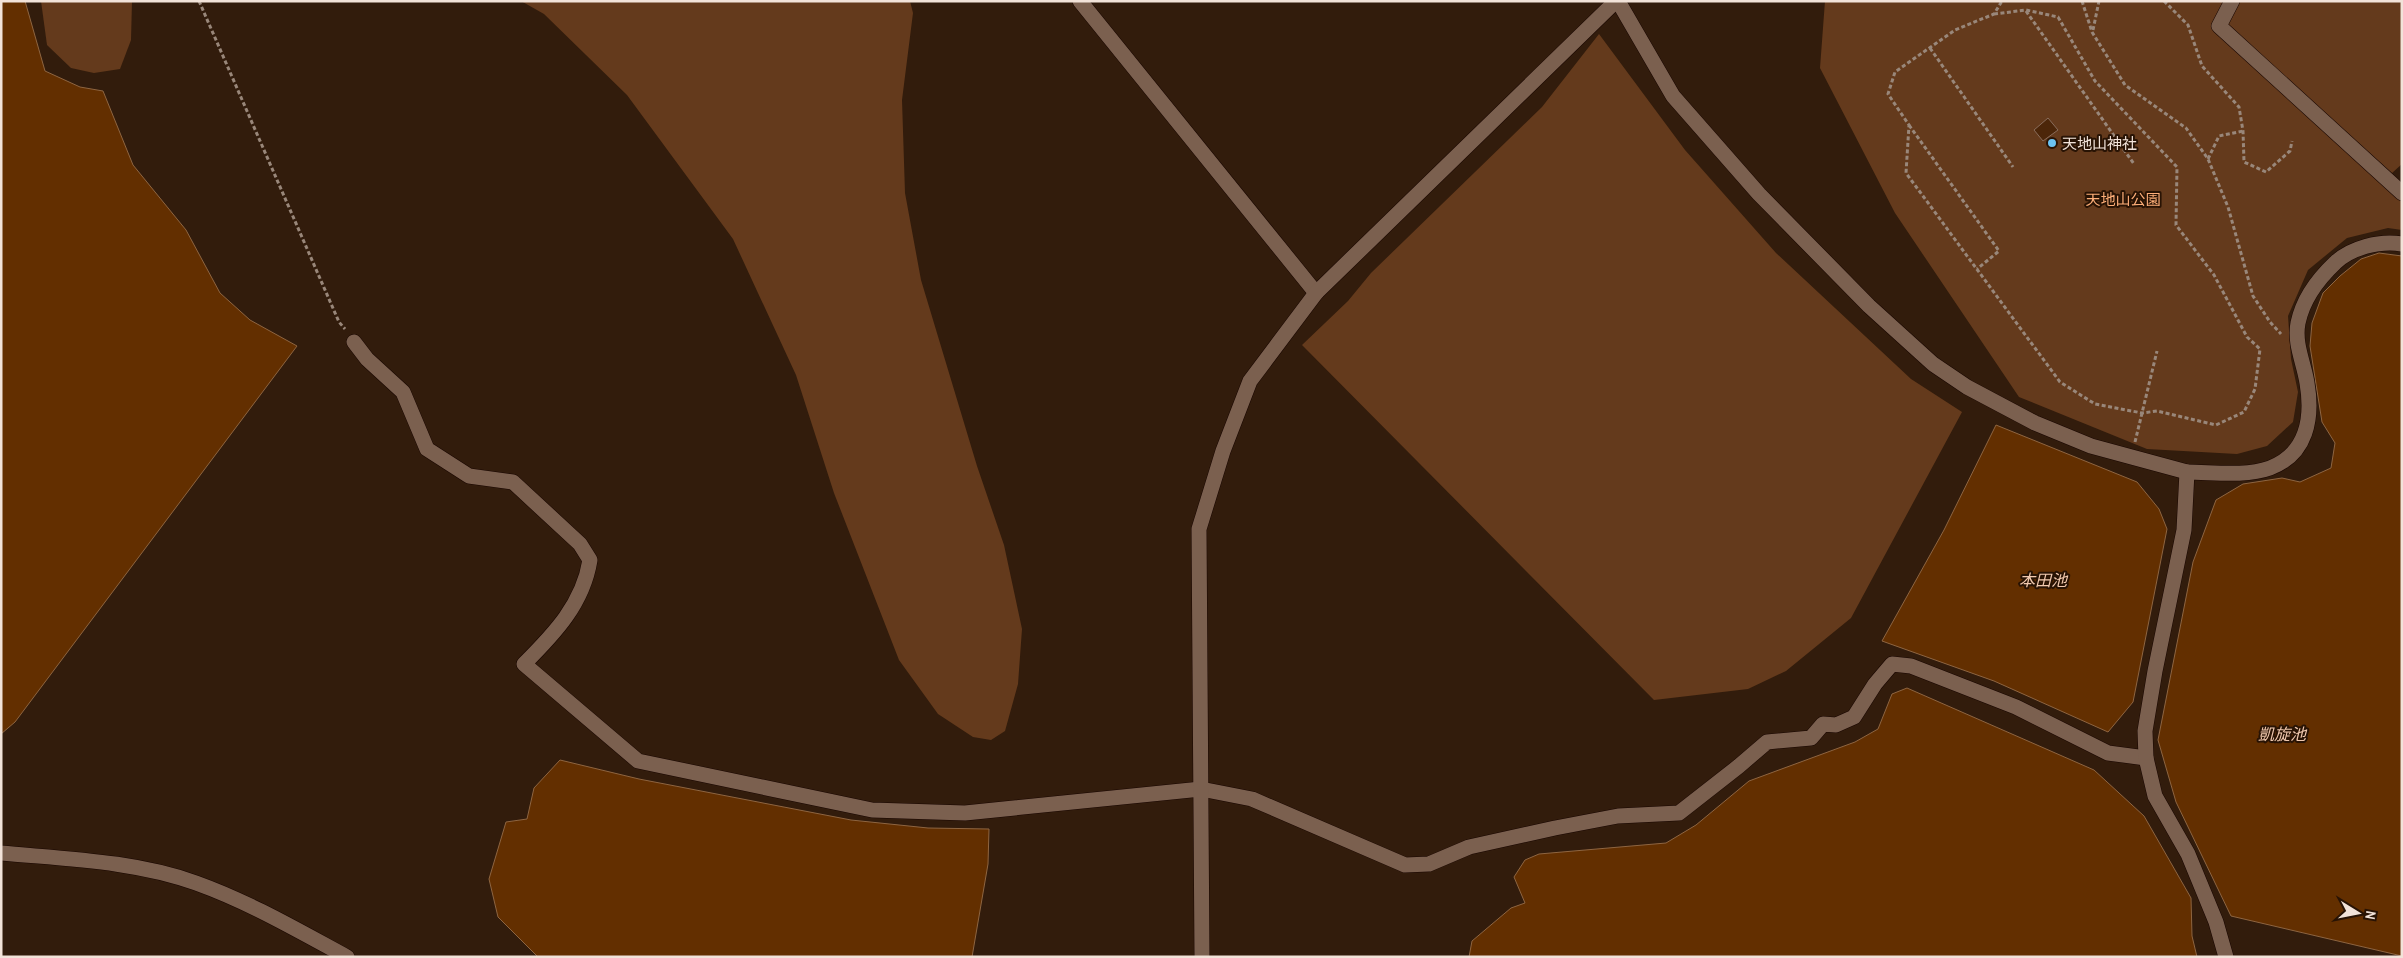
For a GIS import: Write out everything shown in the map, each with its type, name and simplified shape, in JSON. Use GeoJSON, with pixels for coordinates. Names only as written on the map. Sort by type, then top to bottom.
{"type":"FeatureCollection","features":[{"type":"Feature","properties":{"kind":"street"},"geometry":{"type":"LineString","coordinates":[[1080,1],[1316,293]]}},
{"type":"Feature","properties":{"kind":"street"},"geometry":{"type":"LineString","coordinates":[[1202,957],[1199,528],[1223,451],[1250,381],[1316,293],[1617,1],[1673,96],[1759,194],[1896,332],[1933,364],[1994,403],[2035,423],[2091,446],[2187,472],[2244,472],[2270,468],[2290,456],[2300,447],[2308,426],[2310,406],[2307,382],[2299,351],[2298,324],[2306,299],[2321,276],[2338,260],[2360,249],[2378,243],[2402,244]]}},
{"type":"Feature","properties":{"kind":"street"},"geometry":{"type":"LineString","coordinates":[[2232,1],[2219,26],[2402,193]]}},
{"type":"Feature","properties":{"kind":"street"},"geometry":{"type":"LineString","coordinates":[[354,342],[367,359],[403,392],[427,450],[469,476],[513,482],[580,544],[590,560],[584,585],[566,619],[524,664],[638,761],[872,810],[965,813],[1201,789],[1252,799],[1405,866],[1429,864],[1470,847],[1555,828],[1618,816],[1680,813],[1767,742],[1811,738],[1823,724],[1836,725],[1854,717],[1892,664],[1911,666],[2016,707],[2108,753],[2146,758]]}},
{"type":"Feature","properties":{"kind":"street"},"geometry":{"type":"LineString","coordinates":[[2187,472],[2184,530],[2145,730],[2146,758],[2155,796],[2188,854],[2216,922],[2226,957]]}},
{"type":"Feature","properties":{"kind":"street"},"geometry":{"type":"LineString","coordinates":[[1,853],[129,867],[195,883],[261,910],[347,957]]}},
{"type":"Feature","properties":{"kind":"path"},"geometry":{"type":"LineString","coordinates":[[199,1],[339,322],[354,342]]}},
{"type":"Feature","properties":{"kind":"path"},"geometry":{"type":"LineString","coordinates":[[1994,14],[2002,1]]}},
{"type":"Feature","properties":{"kind":"path"},"geometry":{"type":"LineString","coordinates":[[2082,1],[2092,32],[2125,84],[2186,128],[2208,159],[2228,207],[2253,296],[2270,322],[2299,351]]}},
{"type":"Feature","properties":{"kind":"path"},"geometry":{"type":"LineString","coordinates":[[2092,32],[2099,1]]}},
{"type":"Feature","properties":{"kind":"path"},"geometry":{"type":"LineString","coordinates":[[2164,1],[2188,25],[2202,66],[2239,107],[2243,132],[2244,162],[2266,172],[2290,151],[2292,141]]}},
{"type":"Feature","properties":{"kind":"path"},"geometry":{"type":"LineString","coordinates":[[2026,10],[2134,164]]}},
{"type":"Feature","properties":{"kind":"path"},"geometry":{"type":"LineString","coordinates":[[1909,125],[1906,173],[2060,382],[2096,404],[2142,413],[2157,411],[2216,424],[2244,412],[2256,389],[2260,349],[2247,337],[2214,275],[2176,225],[2177,167],[2095,81],[2058,17],[2026,10],[1994,14],[1955,30],[1895,72],[1888,94],[1998,251],[1977,269]]}},
{"type":"Feature","properties":{"kind":"path"},"geometry":{"type":"LineString","coordinates":[[1930,48],[2013,167]]}},
{"type":"Feature","properties":{"kind":"path"},"geometry":{"type":"LineString","coordinates":[[2208,159],[2219,136],[2243,132]]}},
{"type":"Feature","properties":{"kind":"path"},"geometry":{"type":"LineString","coordinates":[[2131,458],[2157,351]]}},
{"type":"Feature","properties":{"kind":"green space"},"geometry":{"type":"Polygon","coordinates":[[[41,1],[132,1],[131,40],[120,69],[94,73],[71,68],[47,45],[41,1]]]}},
{"type":"Feature","properties":{"kind":"green space"},"geometry":{"type":"Polygon","coordinates":[[[521,1],[910,1],[913,13],[902,100],[905,193],[921,280],[977,466],[1004,545],[1022,629],[1018,684],[1005,731],[991,740],[973,737],[938,714],[899,660],[834,493],[796,375],[733,239],[627,95],[544,14],[521,1]]]}},
{"type":"Feature","properties":{"kind":"green space","name":"天地山公園"},"geometry":{"type":"Polygon","coordinates":[[[1825,1],[2402,1],[2402,164],[2392,173],[2327,115],[2402,183],[2402,230],[2388,228],[2347,238],[2308,270],[2288,316],[2291,359],[2298,392],[2293,422],[2267,446],[2237,454],[2147,449],[2019,397],[1895,213],[1820,68],[1825,1]]]}},
{"type":"Feature","properties":{"kind":"green space"},"geometry":{"type":"Polygon","coordinates":[[[1599,34],[1685,150],[1776,253],[1911,379],[1962,412],[1851,618],[1786,671],[1748,689],[1654,700],[1302,345],[1348,301],[1371,273],[1542,107],[1599,34]]]}},
{"type":"Feature","properties":{"kind":"water"},"geometry":{"type":"Polygon","coordinates":[[[1,1],[25,1],[45,71],[80,87],[103,91],[133,165],[186,230],[220,293],[250,320],[297,346],[15,722],[1,734],[1,1]]]}},
{"type":"Feature","properties":{"kind":"water","name":"凱旋池"},"geometry":{"type":"Polygon","coordinates":[[[2379,253],[2402,256],[2402,956],[2231,916],[2176,802],[2158,740],[2193,562],[2216,500],[2243,484],[2282,478],[2300,482],[2331,468],[2335,443],[2322,422],[2310,346],[2312,323],[2323,293],[2361,259],[2379,253]]]}},
{"type":"Feature","properties":{"kind":"water","name":"本田池"},"geometry":{"type":"Polygon","coordinates":[[[1996,425],[2137,482],[2159,509],[2167,529],[2133,702],[2108,732],[1994,681],[1882,641],[1944,530],[1996,425]]]}},
{"type":"Feature","properties":{"kind":"water"},"geometry":{"type":"Polygon","coordinates":[[[1907,688],[2094,770],[2144,816],[2191,898],[2192,936],[2197,957],[1469,957],[1472,941],[1511,908],[1525,903],[1514,877],[1525,860],[1539,854],[1666,843],[1696,825],[1749,781],[1855,742],[1878,729],[1892,694],[1907,688]]]}},
{"type":"Feature","properties":{"kind":"water"},"geometry":{"type":"Polygon","coordinates":[[[560,760],[639,779],[851,820],[928,828],[989,829],[988,864],[972,957],[538,957],[498,917],[489,879],[506,822],[527,819],[534,788],[560,760]]]}},
{"type":"Feature","properties":{"kind":"building"},"geometry":{"type":"Polygon","coordinates":[[[2048,118],[2058,130],[2043,141],[2034,130],[2048,118]]]}},
{"type":"Feature","properties":{"kind":"place","name":"天地山神社"},"geometry":{"type":"Point","coordinates":[2052,143]}}]}
